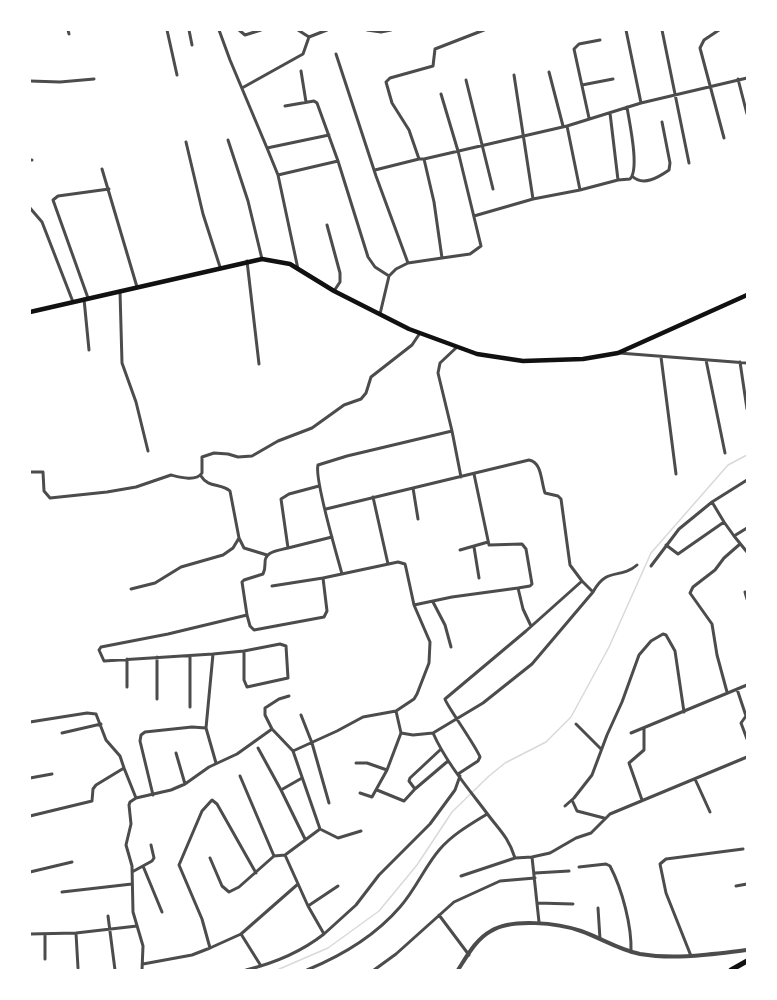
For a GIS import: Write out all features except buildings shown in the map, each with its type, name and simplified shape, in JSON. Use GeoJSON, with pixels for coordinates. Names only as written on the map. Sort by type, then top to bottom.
{"type":"FeatureCollection","features":[{"type":"Feature","properties":{"kind":"main road"},"geometry":{"type":"LineString","coordinates":[[30,312],[246,261],[262,259],[290,264],[334,291],[420,333],[477,354],[523,361],[583,359],[618,353],[747,295]]}},
{"type":"Feature","properties":{"kind":"main road"},"geometry":{"type":"LineString","coordinates":[[731,970],[747,961]]}},
{"type":"Feature","properties":{"kind":"street"},"geometry":{"type":"LineString","coordinates":[[68,30],[69,34]]}},
{"type":"Feature","properties":{"kind":"street"},"geometry":{"type":"LineString","coordinates":[[167,30],[177,75]]}},
{"type":"Feature","properties":{"kind":"street"},"geometry":{"type":"LineString","coordinates":[[189,30],[192,45]]}},
{"type":"Feature","properties":{"kind":"street"},"geometry":{"type":"LineString","coordinates":[[219,30],[278,175],[298,269]]}},
{"type":"Feature","properties":{"kind":"street"},"geometry":{"type":"LineString","coordinates":[[239,30],[245,35],[261,30]]}},
{"type":"Feature","properties":{"kind":"street"},"geometry":{"type":"LineString","coordinates":[[298,30],[308,37]]}},
{"type":"Feature","properties":{"kind":"street"},"geometry":{"type":"LineString","coordinates":[[308,37],[327,30]]}},
{"type":"Feature","properties":{"kind":"street"},"geometry":{"type":"LineString","coordinates":[[367,30],[381,32],[391,30]]}},
{"type":"Feature","properties":{"kind":"street"},"geometry":{"type":"LineString","coordinates":[[442,258],[434,202],[421,158],[410,130],[392,102],[386,85],[388,79],[433,66],[435,49],[484,30]]}},
{"type":"Feature","properties":{"kind":"street"},"geometry":{"type":"LineString","coordinates":[[626,30],[641,103]]}},
{"type":"Feature","properties":{"kind":"street"},"geometry":{"type":"LineString","coordinates":[[662,30],[674,95],[690,163]]}},
{"type":"Feature","properties":{"kind":"street"},"geometry":{"type":"LineString","coordinates":[[719,30],[704,40],[700,48],[724,138]]}},
{"type":"Feature","properties":{"kind":"street"},"geometry":{"type":"LineString","coordinates":[[242,88],[303,54],[308,37]]}},
{"type":"Feature","properties":{"kind":"street"},"geometry":{"type":"LineString","coordinates":[[589,118],[575,47],[578,44],[600,40]]}},
{"type":"Feature","properties":{"kind":"street"},"geometry":{"type":"LineString","coordinates":[[336,54],[408,263]]}},
{"type":"Feature","properties":{"kind":"street"},"geometry":{"type":"LineString","coordinates":[[301,71],[306,102]]}},
{"type":"Feature","properties":{"kind":"street"},"geometry":{"type":"LineString","coordinates":[[549,72],[565,126],[580,190]]}},
{"type":"Feature","properties":{"kind":"street"},"geometry":{"type":"LineString","coordinates":[[514,75],[533,199]]}},
{"type":"Feature","properties":{"kind":"street"},"geometry":{"type":"LineString","coordinates":[[375,170],[421,158],[482,146],[565,126],[641,103],[711,85],[747,78]]}},
{"type":"Feature","properties":{"kind":"street"},"geometry":{"type":"LineString","coordinates":[[30,81],[60,82],[94,79]]}},
{"type":"Feature","properties":{"kind":"street"},"geometry":{"type":"LineString","coordinates":[[582,85],[613,79]]}},
{"type":"Feature","properties":{"kind":"street"},"geometry":{"type":"LineString","coordinates":[[738,79],[747,114]]}},
{"type":"Feature","properties":{"kind":"street"},"geometry":{"type":"LineString","coordinates":[[466,80],[493,189]]}},
{"type":"Feature","properties":{"kind":"street"},"geometry":{"type":"LineString","coordinates":[[380,314],[389,276],[396,269],[408,263],[470,254],[481,246],[458,151],[441,94]]}},
{"type":"Feature","properties":{"kind":"street"},"geometry":{"type":"LineString","coordinates":[[285,106],[314,101],[317,103],[338,161],[368,257],[375,267],[389,276]]}},
{"type":"Feature","properties":{"kind":"street"},"geometry":{"type":"LineString","coordinates":[[627,107],[633,146],[632,176]]}},
{"type":"Feature","properties":{"kind":"street"},"geometry":{"type":"LineString","coordinates":[[610,113],[618,180]]}},
{"type":"Feature","properties":{"kind":"street"},"geometry":{"type":"LineString","coordinates":[[632,176],[643,182],[669,170],[670,163],[662,122]]}},
{"type":"Feature","properties":{"kind":"street"},"geometry":{"type":"LineString","coordinates":[[266,148],[329,135]]}},
{"type":"Feature","properties":{"kind":"street"},"geometry":{"type":"LineString","coordinates":[[228,140],[248,201],[262,259]]}},
{"type":"Feature","properties":{"kind":"street"},"geometry":{"type":"LineString","coordinates":[[186,142],[203,214],[220,267]]}},
{"type":"Feature","properties":{"kind":"street"},"geometry":{"type":"LineString","coordinates":[[278,175],[338,161]]}},
{"type":"Feature","properties":{"kind":"street"},"geometry":{"type":"LineString","coordinates":[[102,169],[109,188],[137,287]]}},
{"type":"Feature","properties":{"kind":"street"},"geometry":{"type":"LineString","coordinates":[[474,216],[533,199],[580,190],[618,180],[630,179],[632,176]]}},
{"type":"Feature","properties":{"kind":"street"},"geometry":{"type":"LineString","coordinates":[[89,350],[86,299],[53,200],[58,196],[109,188]]}},
{"type":"Feature","properties":{"kind":"street"},"geometry":{"type":"LineString","coordinates":[[30,208],[42,222],[73,302]]}},
{"type":"Feature","properties":{"kind":"street"},"geometry":{"type":"LineString","coordinates":[[327,225],[340,273],[340,282],[334,291]]}},
{"type":"Feature","properties":{"kind":"street"},"geometry":{"type":"LineString","coordinates":[[246,261],[259,364]]}},
{"type":"Feature","properties":{"kind":"street"},"geometry":{"type":"LineString","coordinates":[[120,291],[122,363],[136,402],[148,451]]}},
{"type":"Feature","properties":{"kind":"street"},"geometry":{"type":"LineString","coordinates":[[332,537],[267,555],[244,548],[239,538],[230,491],[223,487],[207,483],[201,476],[202,459],[206,455],[214,453],[228,454],[238,457],[252,456],[278,441],[312,428],[344,405],[361,399],[366,393],[370,380],[375,373],[412,345],[420,333]]}},
{"type":"Feature","properties":{"kind":"street"},"geometry":{"type":"LineString","coordinates":[[457,347],[440,363],[438,373],[461,477]]}},
{"type":"Feature","properties":{"kind":"street"},"geometry":{"type":"LineString","coordinates":[[618,353],[747,363]]}},
{"type":"Feature","properties":{"kind":"street"},"geometry":{"type":"LineString","coordinates":[[661,357],[676,474]]}},
{"type":"Feature","properties":{"kind":"street"},"geometry":{"type":"LineString","coordinates":[[706,360],[725,453]]}},
{"type":"Feature","properties":{"kind":"street"},"geometry":{"type":"LineString","coordinates":[[740,362],[747,409]]}},
{"type":"Feature","properties":{"kind":"street"},"geometry":{"type":"LineString","coordinates":[[342,574],[320,486],[317,469],[321,463],[452,431]]}},
{"type":"Feature","properties":{"kind":"street"},"geometry":{"type":"LineString","coordinates":[[326,509],[529,460],[535,462],[545,493],[558,496],[561,499],[570,565],[582,581],[593,592]]}},
{"type":"Feature","properties":{"kind":"street"},"geometry":{"type":"LineString","coordinates":[[30,472],[43,472],[45,494],[50,498],[108,492],[136,487],[171,475],[180,478],[201,476]]}},
{"type":"Feature","properties":{"kind":"street"},"geometry":{"type":"LineString","coordinates":[[414,605],[452,597],[530,586],[532,584],[525,546],[518,544],[492,546],[488,542],[474,474]]}},
{"type":"Feature","properties":{"kind":"street"},"geometry":{"type":"LineString","coordinates":[[651,566],[679,529],[712,502],[747,480]]}},
{"type":"Feature","properties":{"kind":"street"},"geometry":{"type":"LineString","coordinates":[[288,548],[281,499],[289,494],[320,486]]}},
{"type":"Feature","properties":{"kind":"street"},"geometry":{"type":"LineString","coordinates":[[413,488],[418,518]]}},
{"type":"Feature","properties":{"kind":"street"},"geometry":{"type":"LineString","coordinates":[[373,497],[388,564]]}},
{"type":"Feature","properties":{"kind":"street"},"geometry":{"type":"LineString","coordinates":[[712,502],[724,522],[747,552]]}},
{"type":"Feature","properties":{"kind":"street"},"geometry":{"type":"LineString","coordinates":[[666,545],[678,554],[724,522]]}},
{"type":"Feature","properties":{"kind":"street"},"geometry":{"type":"LineString","coordinates":[[734,536],[747,528]]}},
{"type":"Feature","properties":{"kind":"street"},"geometry":{"type":"LineString","coordinates":[[131,589],[155,583],[181,567],[223,555],[233,548],[239,538]]}},
{"type":"Feature","properties":{"kind":"street"},"geometry":{"type":"LineString","coordinates":[[460,550],[488,542]]}},
{"type":"Feature","properties":{"kind":"street"},"geometry":{"type":"LineString","coordinates":[[727,692],[717,655],[712,624],[690,593],[693,587],[715,570],[724,558],[740,544]]}},
{"type":"Feature","properties":{"kind":"street"},"geometry":{"type":"LineString","coordinates":[[474,547],[479,578]]}},
{"type":"Feature","properties":{"kind":"street"},"geometry":{"type":"LineString","coordinates":[[267,555],[264,558],[264,571],[260,576],[244,580],[242,582],[247,615],[250,626],[254,630],[324,617],[327,611],[323,578]]}},
{"type":"Feature","properties":{"kind":"street"},"geometry":{"type":"LineString","coordinates":[[272,586],[323,578],[398,562],[404,564],[414,605],[430,642],[429,663],[414,699],[396,711],[363,717],[293,751]]}},
{"type":"Feature","properties":{"kind":"street"},"geometry":{"type":"LineString","coordinates":[[400,733],[413,735],[433,734],[483,703],[532,664],[593,592],[598,582],[605,576],[626,572],[637,564]]}},
{"type":"Feature","properties":{"kind":"street"},"geometry":{"type":"LineString","coordinates":[[246,970],[261,966],[306,948],[324,934],[356,904],[378,875],[430,824],[455,790],[460,776],[478,761],[480,757],[458,719],[445,702],[445,699],[582,581]]}},
{"type":"Feature","properties":{"kind":"street"},"geometry":{"type":"LineString","coordinates":[[518,588],[523,609],[531,626]]}},
{"type":"Feature","properties":{"kind":"street"},"geometry":{"type":"LineString","coordinates":[[745,592],[747,599]]}},
{"type":"Feature","properties":{"kind":"street"},"geometry":{"type":"LineString","coordinates":[[433,602],[445,625],[451,648]]}},
{"type":"Feature","properties":{"kind":"street"},"geometry":{"type":"LineString","coordinates":[[244,651],[244,680],[247,687],[288,678],[286,646],[280,644],[244,651],[213,654],[104,661],[99,648],[247,615]]}},
{"type":"Feature","properties":{"kind":"street"},"geometry":{"type":"LineString","coordinates":[[565,806],[572,800],[592,775],[601,749],[622,702],[639,655],[651,641],[663,634],[666,635],[675,651],[684,712]]}},
{"type":"Feature","properties":{"kind":"street"},"geometry":{"type":"LineString","coordinates":[[213,654],[206,728],[216,763]]}},
{"type":"Feature","properties":{"kind":"street"},"geometry":{"type":"LineString","coordinates":[[190,656],[190,707]]}},
{"type":"Feature","properties":{"kind":"street"},"geometry":{"type":"LineString","coordinates":[[157,658],[157,699]]}},
{"type":"Feature","properties":{"kind":"street"},"geometry":{"type":"LineString","coordinates":[[127,659],[127,687]]}},
{"type":"Feature","properties":{"kind":"street"},"geometry":{"type":"LineString","coordinates":[[631,733],[747,685]]}},
{"type":"Feature","properties":{"kind":"street"},"geometry":{"type":"LineString","coordinates":[[737,689],[746,715],[740,722],[747,739]]}},
{"type":"Feature","properties":{"kind":"street"},"geometry":{"type":"LineString","coordinates":[[289,696],[279,699],[265,708],[265,715],[272,729],[293,751],[320,830],[338,838],[361,832]]}},
{"type":"Feature","properties":{"kind":"street"},"geometry":{"type":"LineString","coordinates":[[360,793],[372,798],[387,770],[400,733],[396,711]]}},
{"type":"Feature","properties":{"kind":"street"},"geometry":{"type":"LineString","coordinates":[[30,722],[93,712],[98,716],[106,740],[120,756],[136,798]]}},
{"type":"Feature","properties":{"kind":"street"},"geometry":{"type":"LineString","coordinates":[[301,715],[312,743],[329,803]]}},
{"type":"Feature","properties":{"kind":"street"},"geometry":{"type":"LineString","coordinates":[[62,733],[101,724]]}},
{"type":"Feature","properties":{"kind":"street"},"geometry":{"type":"LineString","coordinates":[[576,724],[601,749]]}},
{"type":"Feature","properties":{"kind":"street"},"geometry":{"type":"LineString","coordinates":[[153,795],[140,741],[141,735],[145,732],[192,727],[206,728]]}},
{"type":"Feature","properties":{"kind":"street"},"geometry":{"type":"LineString","coordinates":[[642,800],[629,763],[644,750],[644,728]]}},
{"type":"Feature","properties":{"kind":"street"},"geometry":{"type":"LineString","coordinates":[[142,970],[143,946],[133,912],[132,872],[126,845],[131,824],[130,802],[136,798],[171,790],[185,784],[216,763],[237,754],[272,729]]}},
{"type":"Feature","properties":{"kind":"street"},"geometry":{"type":"LineString","coordinates":[[433,734],[440,750],[486,814],[506,836],[515,858]]}},
{"type":"Feature","properties":{"kind":"street"},"geometry":{"type":"LineString","coordinates":[[258,748],[305,839]]}},
{"type":"Feature","properties":{"kind":"street"},"geometry":{"type":"LineString","coordinates":[[415,789],[409,781],[410,778],[440,750]]}},
{"type":"Feature","properties":{"kind":"street"},"geometry":{"type":"LineString","coordinates":[[176,753],[185,784]]}},
{"type":"Feature","properties":{"kind":"street"},"geometry":{"type":"LineString","coordinates":[[461,876],[515,858],[532,857],[550,853],[566,846],[576,838],[591,833],[604,818],[610,814],[695,780],[747,757]]}},
{"type":"Feature","properties":{"kind":"street"},"geometry":{"type":"LineString","coordinates":[[377,790],[404,801],[415,789],[448,761]]}},
{"type":"Feature","properties":{"kind":"street"},"geometry":{"type":"LineString","coordinates":[[356,763],[367,763],[387,770]]}},
{"type":"Feature","properties":{"kind":"street"},"geometry":{"type":"LineString","coordinates":[[30,816],[92,801],[93,789],[96,785],[124,768]]}},
{"type":"Feature","properties":{"kind":"street"},"geometry":{"type":"LineString","coordinates":[[30,778],[52,774]]}},
{"type":"Feature","properties":{"kind":"street"},"geometry":{"type":"LineString","coordinates":[[240,776],[274,856]]}},
{"type":"Feature","properties":{"kind":"street"},"geometry":{"type":"LineString","coordinates":[[281,790],[302,778]]}},
{"type":"Feature","properties":{"kind":"street"},"geometry":{"type":"LineString","coordinates":[[695,780],[710,812]]}},
{"type":"Feature","properties":{"kind":"street"},"geometry":{"type":"LineString","coordinates":[[210,948],[202,919],[179,865],[202,811],[212,800],[215,801],[256,873]]}},
{"type":"Feature","properties":{"kind":"street"},"geometry":{"type":"LineString","coordinates":[[572,800],[577,811],[604,818]]}},
{"type":"Feature","properties":{"kind":"street"},"geometry":{"type":"LineString","coordinates":[[307,970],[329,960],[377,929],[400,906],[443,846],[486,814]]}},
{"type":"Feature","properties":{"kind":"street"},"geometry":{"type":"LineString","coordinates":[[210,858],[222,886],[227,892],[239,887],[274,856],[285,855],[305,839],[320,830]]}},
{"type":"Feature","properties":{"kind":"street"},"geometry":{"type":"LineString","coordinates":[[132,872],[152,861],[154,858],[151,846]]}},
{"type":"Feature","properties":{"kind":"street"},"geometry":{"type":"LineString","coordinates":[[691,956],[666,893],[660,864],[666,859],[743,849]]}},
{"type":"Feature","properties":{"kind":"street"},"geometry":{"type":"LineString","coordinates":[[285,855],[308,906],[324,934]]}},
{"type":"Feature","properties":{"kind":"street"},"geometry":{"type":"LineString","coordinates":[[532,857],[535,873],[539,922]]}},
{"type":"Feature","properties":{"kind":"street"},"geometry":{"type":"LineString","coordinates":[[30,872],[72,862]]}},
{"type":"Feature","properties":{"kind":"street"},"geometry":{"type":"LineString","coordinates":[[579,866],[606,864],[610,866],[629,926],[631,952]]}},
{"type":"Feature","properties":{"kind":"street"},"geometry":{"type":"LineString","coordinates":[[143,866],[162,912]]}},
{"type":"Feature","properties":{"kind":"street"},"geometry":{"type":"LineString","coordinates":[[535,873],[569,871]]}},
{"type":"Feature","properties":{"kind":"street"},"geometry":{"type":"LineString","coordinates":[[374,970],[396,954],[454,902],[500,881],[535,878]]}},
{"type":"Feature","properties":{"kind":"street"},"geometry":{"type":"LineString","coordinates":[[62,892],[132,884]]}},
{"type":"Feature","properties":{"kind":"street"},"geometry":{"type":"LineString","coordinates":[[142,964],[192,955],[241,934],[298,884]]}},
{"type":"Feature","properties":{"kind":"street"},"geometry":{"type":"LineString","coordinates":[[736,886],[747,884]]}},
{"type":"Feature","properties":{"kind":"street"},"geometry":{"type":"LineString","coordinates":[[308,906],[338,886]]}},
{"type":"Feature","properties":{"kind":"street"},"geometry":{"type":"LineString","coordinates":[[537,903],[573,904]]}},
{"type":"Feature","properties":{"kind":"street"},"geometry":{"type":"LineString","coordinates":[[598,908],[600,939]]}},
{"type":"Feature","properties":{"kind":"street"},"geometry":{"type":"LineString","coordinates":[[439,915],[469,955]]}},
{"type":"Feature","properties":{"kind":"street"},"geometry":{"type":"LineString","coordinates":[[108,916],[115,970]]}},
{"type":"Feature","properties":{"kind":"street"},"geometry":{"type":"LineString","coordinates":[[458,970],[481,938],[491,931],[508,925],[539,922],[581,931],[631,952],[653,956],[691,956],[747,950]]}},
{"type":"Feature","properties":{"kind":"street"},"geometry":{"type":"LineString","coordinates":[[30,934],[76,933],[137,926]]}},
{"type":"Feature","properties":{"kind":"street"},"geometry":{"type":"LineString","coordinates":[[76,933],[78,968]]}},
{"type":"Feature","properties":{"kind":"street"},"geometry":{"type":"LineString","coordinates":[[45,934],[45,958]]}},
{"type":"Feature","properties":{"kind":"street"},"geometry":{"type":"LineString","coordinates":[[241,934],[261,966]]}},
{"type":"Feature","properties":{"kind":"waterway"},"geometry":{"type":"LineString","coordinates":[[277,970],[328,948],[379,911],[417,865],[452,812],[489,776],[505,763],[546,742],[571,717],[609,647],[651,553],[728,465],[747,455]]}}]}
